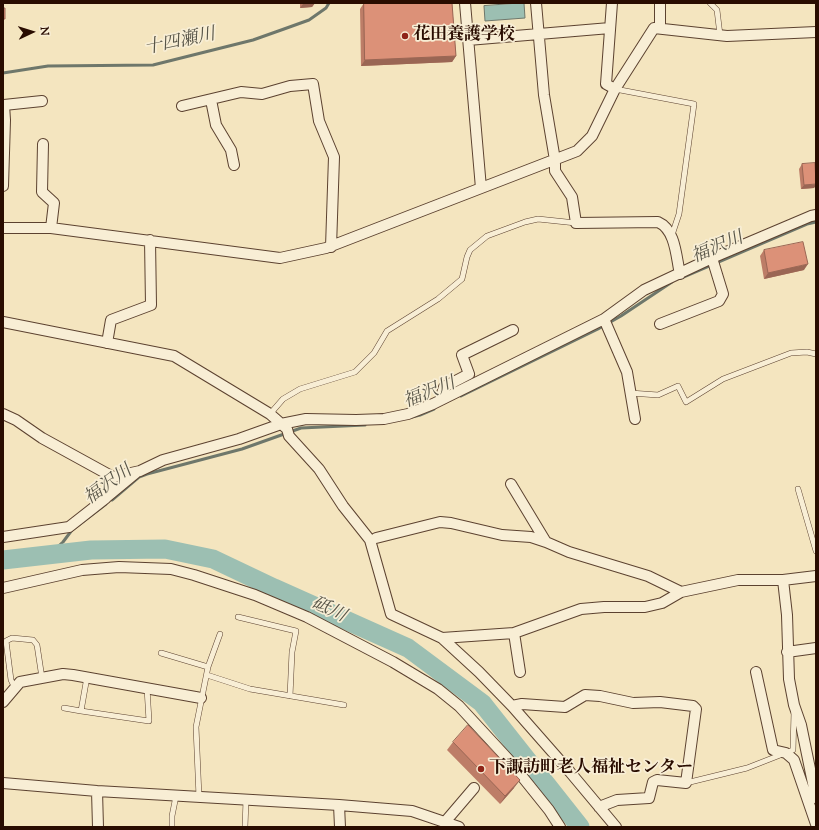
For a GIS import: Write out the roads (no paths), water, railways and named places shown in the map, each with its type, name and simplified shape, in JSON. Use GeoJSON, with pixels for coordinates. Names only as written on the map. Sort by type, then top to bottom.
{"type":"FeatureCollection","features":[{"type":"Feature","properties":{"kind":"street"},"geometry":{"type":"LineString","coordinates":[[465,3],[481,188]]}},
{"type":"Feature","properties":{"kind":"street"},"geometry":{"type":"LineString","coordinates":[[536,3],[544,95],[555,160],[555,171],[572,197],[576,223],[658,222],[665,225],[672,236],[680,274]]}},
{"type":"Feature","properties":{"kind":"street"},"geometry":{"type":"LineString","coordinates":[[612,3],[606,84],[615,88]]}},
{"type":"Feature","properties":{"kind":"street"},"geometry":{"type":"LineString","coordinates":[[660,3],[660,28]]}},
{"type":"Feature","properties":{"kind":"street"},"geometry":{"type":"LineString","coordinates":[[468,40],[610,28]]}},
{"type":"Feature","properties":{"kind":"street"},"geometry":{"type":"LineString","coordinates":[[3,228],[51,228],[280,258],[331,246],[577,151],[592,136],[615,88],[654,28],[727,36],[816,32]]}},
{"type":"Feature","properties":{"kind":"street"},"geometry":{"type":"LineString","coordinates":[[182,106],[241,92],[262,94],[290,86],[313,84],[319,121],[334,157],[331,246]]}},
{"type":"Feature","properties":{"kind":"street"},"geometry":{"type":"LineString","coordinates":[[211,100],[216,125],[230,150],[234,164]]}},
{"type":"Feature","properties":{"kind":"street"},"geometry":{"type":"LineString","coordinates":[[3,186],[4,105],[42,101]]}},
{"type":"Feature","properties":{"kind":"street"},"geometry":{"type":"LineString","coordinates":[[43,144],[42,192],[54,203],[51,228]]}},
{"type":"Feature","properties":{"kind":"street"},"geometry":{"type":"LineString","coordinates":[[3,414],[16,420],[42,438],[114,477],[140,470],[163,460],[239,439],[286,430],[306,419],[384,419],[408,414],[440,400],[604,319],[644,290],[712,258],[816,215]]}},
{"type":"Feature","properties":{"kind":"street"},"geometry":{"type":"LineString","coordinates":[[106,343],[111,320],[151,305],[150,240]]}},
{"type":"Feature","properties":{"kind":"street"},"geometry":{"type":"LineString","coordinates":[[660,324],[719,301],[723,294],[712,258]]}},
{"type":"Feature","properties":{"kind":"street"},"geometry":{"type":"LineString","coordinates":[[604,319],[627,372],[635,419]]}},
{"type":"Feature","properties":{"kind":"street"},"geometry":{"type":"LineString","coordinates":[[3,322],[174,356],[270,414],[286,430],[319,469],[343,506],[370,540],[391,614],[442,638],[479,672],[512,706],[616,827]]}},
{"type":"Feature","properties":{"kind":"street"},"geometry":{"type":"LineString","coordinates":[[440,400],[444,387],[469,374],[462,355],[513,330]]}},
{"type":"Feature","properties":{"kind":"street"},"geometry":{"type":"LineString","coordinates":[[3,537],[69,527],[140,470]]}},
{"type":"Feature","properties":{"kind":"street"},"geometry":{"type":"LineString","coordinates":[[106,498],[114,477]]}},
{"type":"Feature","properties":{"kind":"street"},"geometry":{"type":"LineString","coordinates":[[511,484],[546,542]]}},
{"type":"Feature","properties":{"kind":"street"},"geometry":{"type":"LineString","coordinates":[[376,538],[440,522],[451,523],[502,535],[531,537],[569,552],[648,576],[680,592]]}},
{"type":"Feature","properties":{"kind":"street"},"geometry":{"type":"LineString","coordinates":[[3,588],[82,570],[119,567],[171,569],[255,595],[307,617],[393,662],[438,689],[460,706],[508,759],[549,810],[560,827]]}},
{"type":"Feature","properties":{"kind":"street"},"geometry":{"type":"LineString","coordinates":[[442,638],[514,633],[581,609],[604,607],[644,607],[662,603],[680,592],[738,580],[783,580],[816,576]]}},
{"type":"Feature","properties":{"kind":"street"},"geometry":{"type":"LineString","coordinates":[[783,580],[787,615],[789,679],[794,704],[801,726],[816,798]]}},
{"type":"Feature","properties":{"kind":"street"},"geometry":{"type":"LineString","coordinates":[[514,633],[520,672]]}},
{"type":"Feature","properties":{"kind":"street"},"geometry":{"type":"LineString","coordinates":[[788,652],[816,648]]}},
{"type":"Feature","properties":{"kind":"street"},"geometry":{"type":"LineString","coordinates":[[756,672],[773,750],[786,753],[794,760],[816,824]]}},
{"type":"Feature","properties":{"kind":"street"},"geometry":{"type":"LineString","coordinates":[[3,702],[20,682],[63,674],[201,698]]}},
{"type":"Feature","properties":{"kind":"street"},"geometry":{"type":"LineString","coordinates":[[512,706],[522,704],[565,707],[585,695],[600,696],[633,703],[660,702],[693,706],[696,709],[686,783],[657,780],[653,782],[649,798],[617,800],[599,808]]}},
{"type":"Feature","properties":{"kind":"street"},"geometry":{"type":"LineString","coordinates":[[3,783],[97,791],[339,805],[412,811],[459,827]]}},
{"type":"Feature","properties":{"kind":"street"},"geometry":{"type":"LineString","coordinates":[[445,822],[474,788]]}},
{"type":"Feature","properties":{"kind":"street"},"geometry":{"type":"LineString","coordinates":[[97,791],[98,827]]}},
{"type":"Feature","properties":{"kind":"street"},"geometry":{"type":"LineString","coordinates":[[339,805],[340,827]]}},
{"type":"Feature","properties":{"kind":"lane"},"geometry":{"type":"LineString","coordinates":[[710,3],[716,10],[720,35]]}},
{"type":"Feature","properties":{"kind":"lane"},"geometry":{"type":"LineString","coordinates":[[615,88],[694,104],[679,214],[672,236]]}},
{"type":"Feature","properties":{"kind":"lane"},"geometry":{"type":"LineString","coordinates":[[270,414],[283,399],[300,389],[355,372],[374,353],[387,331],[438,299],[462,278],[470,250],[487,236],[525,222],[538,219],[576,223]]}},
{"type":"Feature","properties":{"kind":"lane"},"geometry":{"type":"LineString","coordinates":[[630,393],[658,395],[678,386],[686,402],[723,379],[792,353],[807,352],[816,354]]}},
{"type":"Feature","properties":{"kind":"lane"},"geometry":{"type":"LineString","coordinates":[[798,489],[816,551]]}},
{"type":"Feature","properties":{"kind":"lane"},"geometry":{"type":"LineString","coordinates":[[238,617],[296,632],[292,652],[290,696]]}},
{"type":"Feature","properties":{"kind":"lane"},"geometry":{"type":"LineString","coordinates":[[199,797],[196,727],[208,668],[220,634]]}},
{"type":"Feature","properties":{"kind":"lane"},"geometry":{"type":"LineString","coordinates":[[15,688],[11,680],[6,641],[12,638],[33,640],[38,644],[42,678]]}},
{"type":"Feature","properties":{"kind":"lane"},"geometry":{"type":"LineString","coordinates":[[161,653],[208,668]]}},
{"type":"Feature","properties":{"kind":"lane"},"geometry":{"type":"LineString","coordinates":[[207,675],[250,688],[344,705]]}},
{"type":"Feature","properties":{"kind":"lane"},"geometry":{"type":"LineString","coordinates":[[81,711],[87,677]]}},
{"type":"Feature","properties":{"kind":"lane"},"geometry":{"type":"LineString","coordinates":[[64,708],[149,721],[147,688]]}},
{"type":"Feature","properties":{"kind":"lane"},"geometry":{"type":"LineString","coordinates":[[686,783],[747,768],[793,750],[794,704]]}},
{"type":"Feature","properties":{"kind":"lane"},"geometry":{"type":"LineString","coordinates":[[172,827],[172,816],[176,796]]}},
{"type":"Feature","properties":{"kind":"lane"},"geometry":{"type":"LineString","coordinates":[[245,827],[246,800]]}},
{"type":"Feature","properties":{"kind":"waterway","name":"十四瀬川"},"geometry":{"type":"LineString","coordinates":[[3,73],[48,66],[153,65],[253,40],[309,20],[326,8],[329,3]]}},
{"type":"Feature","properties":{"kind":"waterway","name":"福沢川"},"geometry":{"type":"LineString","coordinates":[[681,278],[807,224],[816,222]]}},
{"type":"Feature","properties":{"kind":"waterway","name":"福沢川"},"geometry":{"type":"LineString","coordinates":[[461,396],[598,329],[621,316],[672,282]]}},
{"type":"Feature","properties":{"kind":"waterway","name":"福沢川"},"geometry":{"type":"LineString","coordinates":[[412,417],[434,409]]}},
{"type":"Feature","properties":{"kind":"waterway","name":"福沢川"},"geometry":{"type":"LineString","coordinates":[[112,500],[139,477],[242,449],[301,428],[365,425]]}},
{"type":"Feature","properties":{"kind":"waterway","name":"福沢川"},"geometry":{"type":"LineString","coordinates":[[50,554],[63,542],[72,530],[106,504]]}},
{"type":"Feature","properties":{"kind":"waterway","name":"砥川"},"geometry":{"type":"LineString","coordinates":[[3,560],[91,550],[165,549],[213,559],[408,648],[482,703],[580,827]]}},
{"type":"Feature","properties":{"kind":"place","name":"花田養護学校"},"geometry":{"type":"Point","coordinates":[405,36]}},
{"type":"Feature","properties":{"kind":"place","name":"下諏訪町老人福祉センター"},"geometry":{"type":"Point","coordinates":[481,769]}}]}
